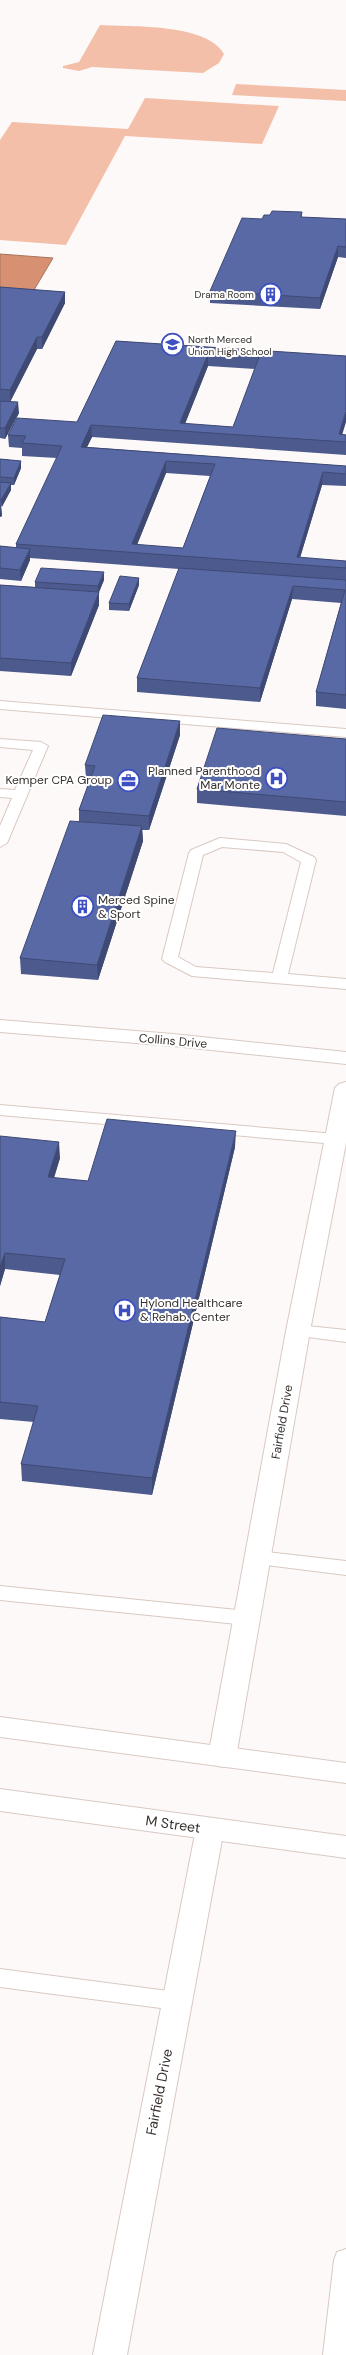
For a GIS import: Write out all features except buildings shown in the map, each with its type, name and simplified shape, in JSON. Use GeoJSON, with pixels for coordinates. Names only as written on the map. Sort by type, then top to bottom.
{"type":"FeatureCollection","features":[{"type":"Feature","properties":{"kind":"street","name":"Collins Drive"},"geometry":{"type":"LineString","coordinates":[[0,1026],[173,1040],[346,1058]]}},
{"type":"Feature","properties":{"kind":"street","name":"Fairfield Drive"},"geometry":{"type":"LineString","coordinates":[[222,1756],[298,1331],[338,1151],[346,1088]]}},
{"type":"Feature","properties":{"kind":"street"},"geometry":{"type":"LineString","coordinates":[[0,1727],[346,1773]]}},
{"type":"Feature","properties":{"kind":"street","name":"M Street"},"geometry":{"type":"LineString","coordinates":[[0,1800],[346,1847]]}},
{"type":"Feature","properties":{"kind":"street","name":"Fairfield Drive"},"geometry":{"type":"LineString","coordinates":[[110,2355],[176,2001],[210,1829]]}},
{"type":"Feature","properties":{"kind":"lane"},"geometry":{"type":"LineString","coordinates":[[0,705],[346,733]]}},
{"type":"Feature","properties":{"kind":"lane"},"geometry":{"type":"LineString","coordinates":[[0,743],[41,746],[0,843]]}},
{"type":"Feature","properties":{"kind":"lane"},"geometry":{"type":"LineString","coordinates":[[0,793],[20,795]]}},
{"type":"Feature","properties":{"kind":"lane"},"geometry":{"type":"LineString","coordinates":[[279,978],[309,860],[286,848],[220,842],[196,853],[170,959],[192,971],[346,984]]}},
{"type":"Feature","properties":{"kind":"lane"},"geometry":{"type":"LineString","coordinates":[[0,1110],[338,1151]]}},
{"type":"Feature","properties":{"kind":"lane"},"geometry":{"type":"LineString","coordinates":[[298,1331],[346,1336]]}},
{"type":"Feature","properties":{"kind":"lane"},"geometry":{"type":"LineString","coordinates":[[258,1558],[346,1568]]}},
{"type":"Feature","properties":{"kind":"lane"},"geometry":{"type":"LineString","coordinates":[[0,1593],[247,1618]]}},
{"type":"Feature","properties":{"kind":"lane"},"geometry":{"type":"LineString","coordinates":[[0,1978],[176,2001]]}},
{"type":"Feature","properties":{"kind":"lane"},"geometry":{"type":"LineString","coordinates":[[336,2355],[346,2260]]}},
{"type":"Feature","properties":{"kind":"shaded area"},"geometry":{"type":"Polygon","coordinates":[[[100,25],[148,27],[185,32],[202,37],[215,44],[224,54],[219,63],[203,73],[92,67],[79,71],[63,68],[63,66],[79,62],[100,25]]]}},
{"type":"Feature","properties":{"kind":"shaded area"},"geometry":{"type":"Polygon","coordinates":[[[236,84],[346,90],[346,101],[232,95],[236,84]]]}},
{"type":"Feature","properties":{"kind":"shaded area"},"geometry":{"type":"Polygon","coordinates":[[[145,98],[279,106],[262,144],[125,136],[66,245],[0,240],[0,140],[12,122],[128,129],[145,98]]]}},
{"type":"Feature","properties":{"kind":"shaded area"},"geometry":{"type":"Polygon","coordinates":[[[0,254],[53,258],[34,290],[0,288],[0,254]]]}},
{"type":"Feature","properties":{"kind":"place","name":"Drama Room"},"geometry":{"type":"Point","coordinates":[270,294]}},
{"type":"Feature","properties":{"kind":"place","name":"North Merced Union High School"},"geometry":{"type":"Point","coordinates":[173,345]}},
{"type":"Feature","properties":{"kind":"place","name":"Planned Parenthood Mar Monte"},"geometry":{"type":"Point","coordinates":[276,778]}},
{"type":"Feature","properties":{"kind":"place","name":"Kemper CPA Group"},"geometry":{"type":"Point","coordinates":[128,780]}},
{"type":"Feature","properties":{"kind":"place","name":"Merced Spine & Sport"},"geometry":{"type":"Point","coordinates":[83,907]}},
{"type":"Feature","properties":{"kind":"place","name":"Hylond Healthcare & Rehab. Center"},"geometry":{"type":"Point","coordinates":[125,1310]}}]}
